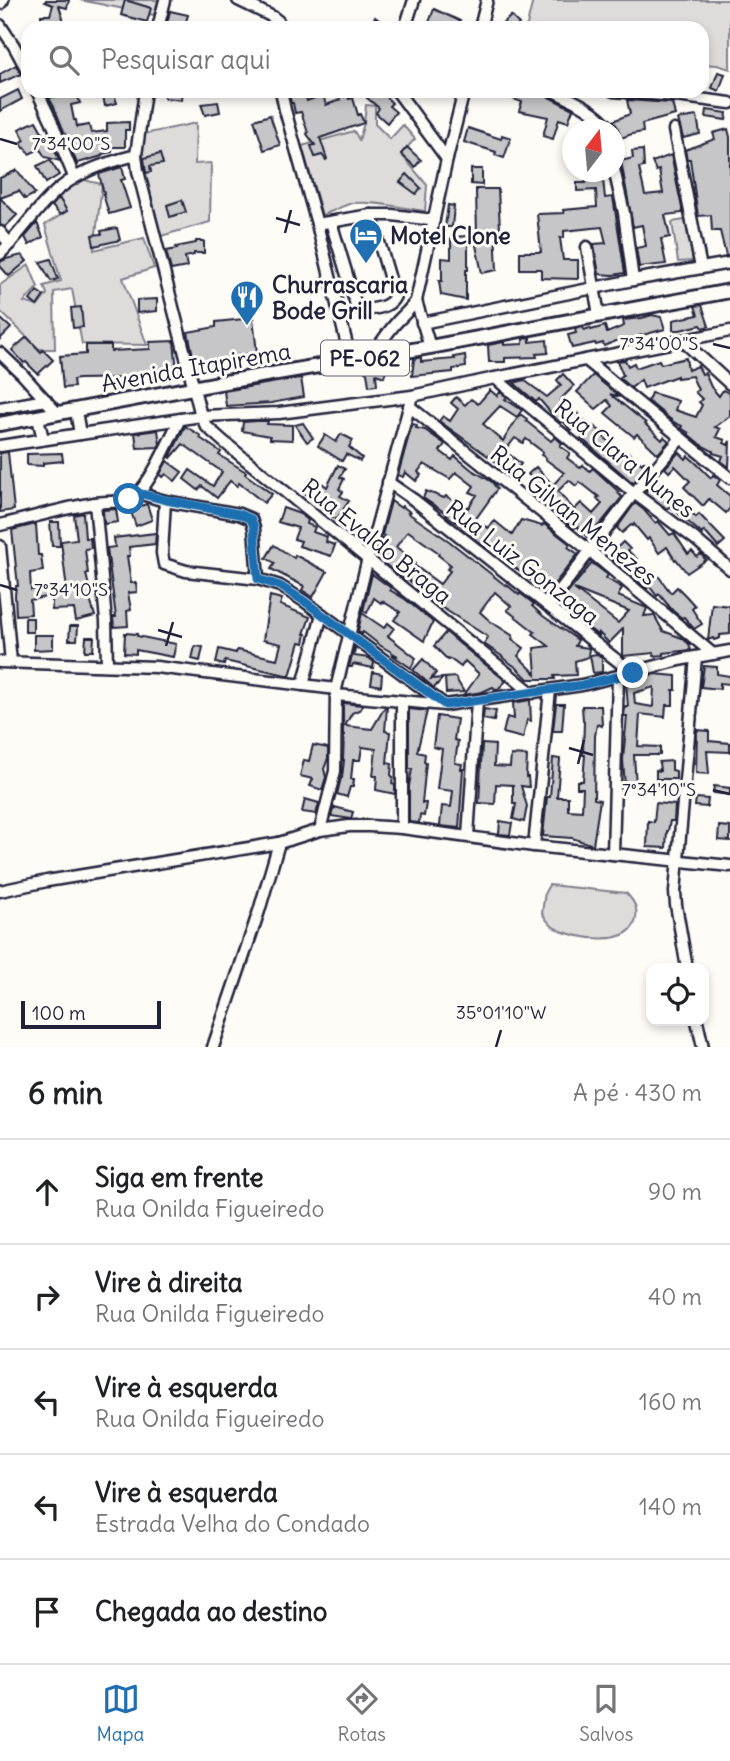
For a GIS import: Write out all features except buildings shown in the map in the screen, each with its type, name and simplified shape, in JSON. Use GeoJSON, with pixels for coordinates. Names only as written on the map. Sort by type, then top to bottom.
{"type":"FeatureCollection","features":[{"type":"Feature","properties":{"kind":"main road","name":"Avenida Itapirema"},"geometry":{"type":"LineString","coordinates":[[0,424],[730,291]]}},
{"type":"Feature","properties":{"kind":"street"},"geometry":{"type":"LineString","coordinates":[[160,21],[165,0]]}},
{"type":"Feature","properties":{"kind":"street"},"geometry":{"type":"LineString","coordinates":[[238,0],[278,21]]}},
{"type":"Feature","properties":{"kind":"street"},"geometry":{"type":"LineString","coordinates":[[407,21],[414,0]]}},
{"type":"Feature","properties":{"kind":"street"},"geometry":{"type":"LineString","coordinates":[[482,21],[487,0]]}},
{"type":"Feature","properties":{"kind":"street"},"geometry":{"type":"LineString","coordinates":[[0,25],[21,59]]}},
{"type":"Feature","properties":{"kind":"street"},"geometry":{"type":"LineString","coordinates":[[40,98],[75,177]]}},
{"type":"Feature","properties":{"kind":"street"},"geometry":{"type":"LineString","coordinates":[[144,98],[136,155],[138,172],[201,416]]}},
{"type":"Feature","properties":{"kind":"street"},"geometry":{"type":"LineString","coordinates":[[282,98],[351,361]]}},
{"type":"Feature","properties":{"kind":"street"},"geometry":{"type":"LineString","coordinates":[[402,98],[447,159]]}},
{"type":"Feature","properties":{"kind":"street"},"geometry":{"type":"LineString","coordinates":[[430,347],[416,301],[462,98]]}},
{"type":"Feature","properties":{"kind":"street"},"geometry":{"type":"LineString","coordinates":[[567,98],[601,119]]}},
{"type":"Feature","properties":{"kind":"street"},"geometry":{"type":"LineString","coordinates":[[690,98],[730,104]]}},
{"type":"Feature","properties":{"kind":"street"},"geometry":{"type":"LineString","coordinates":[[674,130],[702,268]]}},
{"type":"Feature","properties":{"kind":"street"},"geometry":{"type":"LineString","coordinates":[[0,254],[49,197],[75,177],[112,161],[136,155]]}},
{"type":"Feature","properties":{"kind":"street"},"geometry":{"type":"LineString","coordinates":[[617,182],[633,280]]}},
{"type":"Feature","properties":{"kind":"street"},"geometry":{"type":"LineString","coordinates":[[317,224],[371,215],[434,220]]}},
{"type":"Feature","properties":{"kind":"street"},"geometry":{"type":"LineString","coordinates":[[331,222],[356,305],[365,310],[386,305],[395,296],[371,215]]}},
{"type":"Feature","properties":{"kind":"street"},"geometry":{"type":"LineString","coordinates":[[0,232],[10,244]]}},
{"type":"Feature","properties":{"kind":"street"},"geometry":{"type":"LineString","coordinates":[[587,247],[599,316]]}},
{"type":"Feature","properties":{"kind":"street"},"geometry":{"type":"LineString","coordinates":[[422,323],[730,263]]}},
{"type":"Feature","properties":{"kind":"street"},"geometry":{"type":"LineString","coordinates":[[372,356],[385,336],[416,301]]}},
{"type":"Feature","properties":{"kind":"street"},"geometry":{"type":"LineString","coordinates":[[0,446],[201,416],[279,413],[410,401],[495,378],[730,331]]}},
{"type":"Feature","properties":{"kind":"street"},"geometry":{"type":"LineString","coordinates":[[682,340],[730,384]]}},
{"type":"Feature","properties":{"kind":"street"},"geometry":{"type":"LineString","coordinates":[[0,353],[58,414]]}},
{"type":"Feature","properties":{"kind":"street"},"geometry":{"type":"LineString","coordinates":[[586,360],[730,478]]}},
{"type":"Feature","properties":{"kind":"street","name":"Rua Clara Nunes"},"geometry":{"type":"LineString","coordinates":[[495,378],[730,569]]}},
{"type":"Feature","properties":{"kind":"street"},"geometry":{"type":"LineString","coordinates":[[0,408],[46,400]]}},
{"type":"Feature","properties":{"kind":"street"},"geometry":{"type":"LineString","coordinates":[[320,830],[335,771],[336,692],[410,401]]}},
{"type":"Feature","properties":{"kind":"street","name":"Rua Gilvan Menezes"},"geometry":{"type":"LineString","coordinates":[[410,401],[713,654]]}},
{"type":"Feature","properties":{"kind":"street"},"geometry":{"type":"LineString","coordinates":[[76,411],[80,434]]}},
{"type":"Feature","properties":{"kind":"street","name":"Rua Evaldo Braga"},"geometry":{"type":"LineString","coordinates":[[201,416],[206,426],[223,442],[532,693]]}},
{"type":"Feature","properties":{"kind":"street"},"geometry":{"type":"LineString","coordinates":[[38,418],[43,439]]}},
{"type":"Feature","properties":{"kind":"street"},"geometry":{"type":"LineString","coordinates":[[0,525],[95,503],[123,501],[138,493],[152,473],[180,419]]}},
{"type":"Feature","properties":{"kind":"street"},"geometry":{"type":"LineString","coordinates":[[548,606],[634,493],[681,438]]}},
{"type":"Feature","properties":{"kind":"street","name":"Rua Luiz Gonzaga"},"geometry":{"type":"LineString","coordinates":[[388,482],[633,673]]}},
{"type":"Feature","properties":{"kind":"street"},"geometry":{"type":"LineString","coordinates":[[138,493],[239,514],[251,519],[258,579]]}},
{"type":"Feature","properties":{"kind":"street"},"geometry":{"type":"LineString","coordinates":[[166,500],[162,553],[164,564],[186,571],[258,579],[290,592],[445,705]]}},
{"type":"Feature","properties":{"kind":"street"},"geometry":{"type":"LineString","coordinates":[[95,503],[106,621],[107,665]]}},
{"type":"Feature","properties":{"kind":"street"},"geometry":{"type":"LineString","coordinates":[[0,546],[6,662],[184,670],[303,685],[402,702],[445,705],[550,690],[730,651]]}},
{"type":"Feature","properties":{"kind":"street"},"geometry":{"type":"LineString","coordinates":[[303,685],[322,614]]}},
{"type":"Feature","properties":{"kind":"street"},"geometry":{"type":"LineString","coordinates":[[686,963],[676,905],[676,879],[696,657]]}},
{"type":"Feature","properties":{"kind":"street"},"geometry":{"type":"LineString","coordinates":[[613,853],[618,677]]}},
{"type":"Feature","properties":{"kind":"street"},"geometry":{"type":"LineString","coordinates":[[534,845],[550,690]]}},
{"type":"Feature","properties":{"kind":"street"},"geometry":{"type":"LineString","coordinates":[[468,836],[477,701]]}},
{"type":"Feature","properties":{"kind":"street"},"geometry":{"type":"LineString","coordinates":[[402,702],[402,828]]}},
{"type":"Feature","properties":{"kind":"street"},"geometry":{"type":"LineString","coordinates":[[0,891],[47,880],[279,843],[320,830],[349,826],[402,828],[730,866]]}},
{"type":"Feature","properties":{"kind":"street"},"geometry":{"type":"LineString","coordinates":[[213,1047],[279,843]]}},
{"type":"Feature","properties":{"kind":"street"},"geometry":{"type":"LineString","coordinates":[[698,1026],[703,1047]]}},
{"type":"Feature","properties":{"kind":"shaded area"},"geometry":{"type":"Polygon","coordinates":[[[80,0],[158,0],[154,15],[80,0]]]}},
{"type":"Feature","properties":{"kind":"shaded area"},"geometry":{"type":"Polygon","coordinates":[[[533,0],[730,0],[730,69],[709,64],[709,21],[528,21],[533,0]]]}},
{"type":"Feature","properties":{"kind":"shaded area"},"geometry":{"type":"Polygon","coordinates":[[[366,105],[375,106],[375,124],[390,139],[403,125],[415,139],[401,154],[427,185],[425,211],[353,203],[322,215],[302,146],[354,131],[359,140],[366,105]]]}},
{"type":"Feature","properties":{"kind":"shaded area"},"geometry":{"type":"Polygon","coordinates":[[[196,123],[195,164],[211,163],[210,222],[161,236],[141,153],[144,134],[196,123]]]}},
{"type":"Feature","properties":{"kind":"shaded area"},"geometry":{"type":"Polygon","coordinates":[[[82,178],[102,185],[94,250],[144,238],[154,268],[123,278],[147,345],[82,344],[72,289],[54,292],[55,349],[39,349],[0,311],[0,285],[29,265],[38,287],[24,302],[38,306],[47,294],[44,286],[61,281],[45,225],[67,211],[57,195],[82,178]]]}},
{"type":"Feature","properties":{"kind":"shaded area"},"geometry":{"type":"Polygon","coordinates":[[[685,220],[693,261],[678,262],[672,222],[685,220]]]}},
{"type":"Feature","properties":{"kind":"shaded area"},"geometry":{"type":"Polygon","coordinates":[[[549,885],[626,893],[633,901],[636,918],[625,934],[614,937],[589,938],[566,933],[555,928],[542,913],[545,892],[549,885]]]}},
{"type":"Feature","properties":{"kind":"place","name":"Motel Clone"},"geometry":{"type":"Point","coordinates":[366,265]}},
{"type":"Feature","properties":{"kind":"place","name":"Churrascaria Bode Grill"},"geometry":{"type":"Point","coordinates":[247,327]}},
{"type":"Feature","properties":{"kind":"route"},"geometry":{"type":"LineString","coordinates":[[129,499],[138,493],[239,514],[251,519],[258,579],[280,586],[304,601],[445,705],[582,685],[633,673]]}}]}
